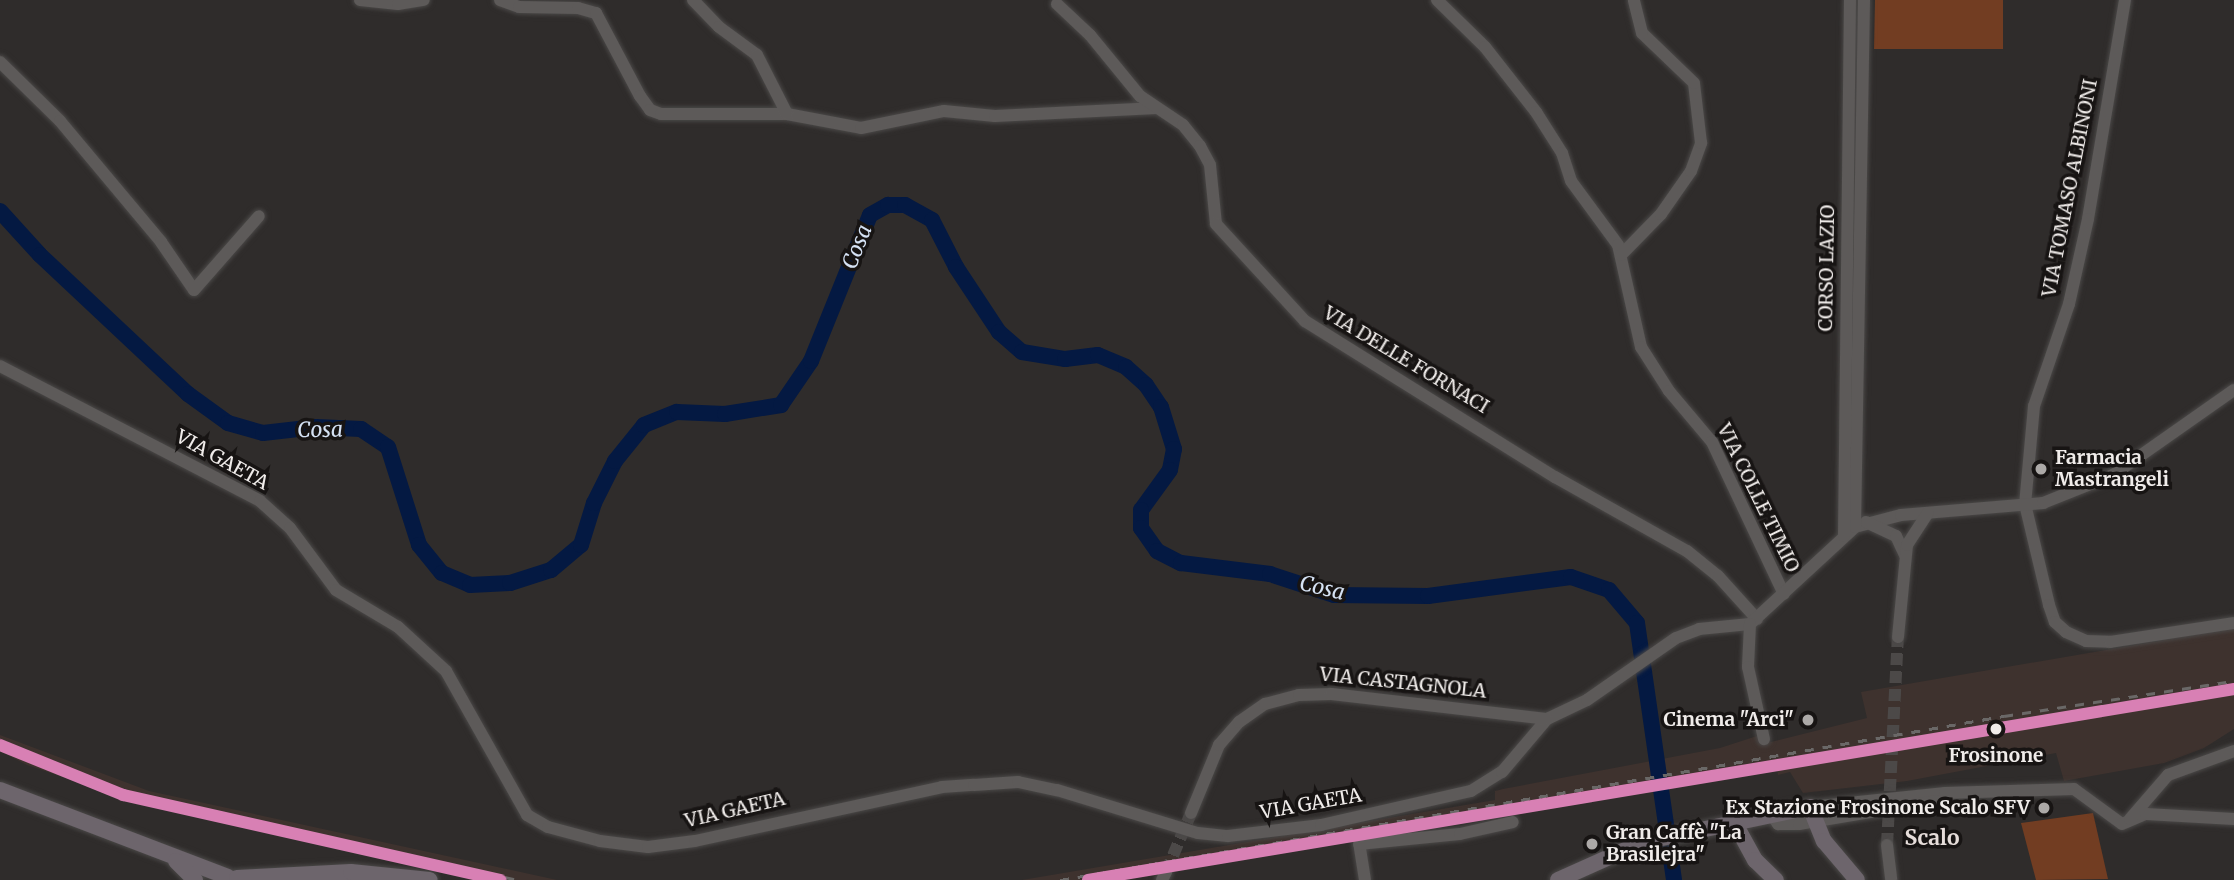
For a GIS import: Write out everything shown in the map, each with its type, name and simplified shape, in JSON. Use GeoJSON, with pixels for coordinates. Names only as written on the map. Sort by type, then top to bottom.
{"type":"FeatureCollection","features":[{"type":"Feature","properties":{"kind":"main road"},"geometry":{"type":"LineString","coordinates":[[0,790],[231,879],[290,878],[351,872],[430,880]]}},
{"type":"Feature","properties":{"kind":"main road"},"geometry":{"type":"LineString","coordinates":[[1558,880],[1643,842],[1701,826],[1770,813],[1816,816],[1831,850],[1857,880]]}},
{"type":"Feature","properties":{"kind":"main road"},"geometry":{"type":"LineString","coordinates":[[1733,820],[1755,860],[1776,880]]}},
{"type":"Feature","properties":{"kind":"main road"},"geometry":{"type":"LineString","coordinates":[[166,853],[195,880]]}},
{"type":"Feature","properties":{"kind":"street"},"geometry":{"type":"LineString","coordinates":[[360,0],[398,4],[424,0]]}},
{"type":"Feature","properties":{"kind":"street"},"geometry":{"type":"LineString","coordinates":[[500,0],[519,7],[578,8],[596,13],[640,96],[653,111],[701,117],[787,114],[861,128],[944,111],[995,116],[1161,108]]}},
{"type":"Feature","properties":{"kind":"street"},"geometry":{"type":"LineString","coordinates":[[693,0],[719,27],[757,55],[787,114]]}},
{"type":"Feature","properties":{"kind":"street","name":"VIA COLLE TIMIO"},"geometry":{"type":"LineString","coordinates":[[1437,0],[1485,47],[1535,112],[1562,153],[1570,181],[1621,255],[1641,347],[1669,391],[1712,442],[1784,594]]}},
{"type":"Feature","properties":{"kind":"street"},"geometry":{"type":"LineString","coordinates":[[1621,255],[1661,214],[1691,171],[1701,143],[1694,83],[1642,33],[1634,0]]}},
{"type":"Feature","properties":{"kind":"street","name":"CORSO LAZIO"},"geometry":{"type":"LineString","coordinates":[[1844,536],[1850,0]]}},
{"type":"Feature","properties":{"kind":"street","name":"CORSO LAZIO"},"geometry":{"type":"LineString","coordinates":[[1861,525],[1856,494],[1864,0]]}},
{"type":"Feature","properties":{"kind":"street","name":"VIA TOMASO ALBINONI"},"geometry":{"type":"LineString","coordinates":[[2125,0],[2088,219],[2069,304],[2034,406],[2025,504],[2049,605],[2066,632],[2086,641],[2110,642],[2234,623]]}},
{"type":"Feature","properties":{"kind":"street","name":"VIA DELLE FORNACI"},"geometry":{"type":"LineString","coordinates":[[1057,4],[1090,35],[1140,96],[1182,125],[1210,165],[1216,224],[1305,321],[1555,477],[1687,551],[1754,621]]}},
{"type":"Feature","properties":{"kind":"street"},"geometry":{"type":"LineString","coordinates":[[0,62],[60,121],[161,242],[194,290],[259,216]]}},
{"type":"Feature","properties":{"kind":"street","name":"VIA GAETA"},"geometry":{"type":"LineString","coordinates":[[0,366],[260,501],[290,528],[336,590],[398,627],[446,671],[527,815],[548,827],[600,841],[648,847],[695,841],[942,788],[1018,782],[1198,833],[1264,833],[1471,790],[1502,772],[1547,719],[1568,711],[1676,638],[1699,629],[1754,621]]}},
{"type":"Feature","properties":{"kind":"street"},"geometry":{"type":"LineString","coordinates":[[1764,739],[1748,667],[1754,621],[1844,536],[1861,525],[1881,518],[2043,503],[2113,475],[2234,390]]}},
{"type":"Feature","properties":{"kind":"street"},"geometry":{"type":"LineString","coordinates":[[1856,494],[1868,513],[1881,518]]}},
{"type":"Feature","properties":{"kind":"street"},"geometry":{"type":"LineString","coordinates":[[1898,637],[1905,556],[1911,534],[1928,513]]}},
{"type":"Feature","properties":{"kind":"street"},"geometry":{"type":"LineString","coordinates":[[1901,515],[1911,534]]}},
{"type":"Feature","properties":{"kind":"street"},"geometry":{"type":"LineString","coordinates":[[1901,515],[1896,536],[1905,556]]}},
{"type":"Feature","properties":{"kind":"street"},"geometry":{"type":"LineString","coordinates":[[1861,525],[1896,536]]}},
{"type":"Feature","properties":{"kind":"street","name":"VIA CASTAGNOLA"},"geometry":{"type":"LineString","coordinates":[[1191,813],[1219,745],[1238,722],[1265,704],[1300,695],[1331,694],[1547,719]]}},
{"type":"Feature","properties":{"kind":"street"},"geometry":{"type":"LineString","coordinates":[[2130,820],[2144,802],[2176,771],[2234,751]]}},
{"type":"Feature","properties":{"kind":"street"},"geometry":{"type":"LineString","coordinates":[[1816,816],[2000,789],[2074,789],[2122,824],[2152,814],[2234,819]]}},
{"type":"Feature","properties":{"kind":"street"},"geometry":{"type":"LineString","coordinates":[[1816,816],[2000,789]]}},
{"type":"Feature","properties":{"kind":"street"},"geometry":{"type":"LineString","coordinates":[[2144,802],[2152,814]]}},
{"type":"Feature","properties":{"kind":"street"},"geometry":{"type":"LineString","coordinates":[[1365,880],[1359,845],[1460,834],[1513,822]]}},
{"type":"Feature","properties":{"kind":"street"},"geometry":{"type":"LineString","coordinates":[[1888,845],[1891,880]]}},
{"type":"Feature","properties":{"kind":"shaded area"},"geometry":{"type":"Polygon","coordinates":[[[1875,0],[2003,0],[2003,49],[1874,49],[1875,0]]]}},
{"type":"Feature","properties":{"kind":"shaded area"},"geometry":{"type":"Polygon","coordinates":[[[2234,628],[2234,729],[2204,748],[2164,763],[2064,781],[2056,753],[1907,781],[1803,793],[1790,772],[1778,775],[1777,769],[1113,880],[1022,880],[1495,800],[1495,791],[1503,789],[1720,748],[1757,736],[1763,744],[1867,718],[1861,692],[2234,628]]]}},
{"type":"Feature","properties":{"kind":"shaded area"},"geometry":{"type":"Polygon","coordinates":[[[0,735],[149,791],[557,880],[478,880],[146,805],[27,765],[0,751],[0,735]]]}},
{"type":"Feature","properties":{"kind":"shaded area"},"geometry":{"type":"Polygon","coordinates":[[[2093,813],[2108,879],[2036,880],[2021,823],[2093,813]]]}},
{"type":"Feature","properties":{"kind":"waterway","name":"Cosa"},"geometry":{"type":"LineString","coordinates":[[0,211],[40,255],[188,394],[228,423],[263,433],[316,427],[361,429],[388,447],[419,545],[442,573],[470,585],[510,583],[551,570],[581,545],[594,503],[615,461],[644,425],[677,412],[725,414],[781,405],[811,361],[870,215],[888,205],[905,205],[932,220],[956,267],[999,332],[1022,352],[1065,359],[1098,355],[1126,367],[1146,385],[1161,407],[1174,449],[1170,470],[1141,510],[1141,528],[1157,551],[1181,563],[1270,574],[1334,595],[1428,596],[1571,577],[1609,590],[1637,623],[1674,880]]}},
{"type":"Feature","properties":{"kind":"tunnel"},"geometry":{"type":"LineString","coordinates":[[1887,845],[1898,637]]}},
{"type":"Feature","properties":{"kind":"tunnel"},"geometry":{"type":"LineString","coordinates":[[1166,872],[1191,813]]}},
{"type":"Feature","properties":{"kind":"railway"},"geometry":{"type":"LineString","coordinates":[[1060,880],[2004,716],[2234,681]]}},
{"type":"Feature","properties":{"kind":"railway"},"geometry":{"type":"LineString","coordinates":[[0,741],[48,765],[119,790],[519,880]]}},
{"type":"Feature","properties":{"kind":"transit line"},"geometry":{"type":"LineString","coordinates":[[1088,880],[2234,689]]}},
{"type":"Feature","properties":{"kind":"transit line"},"geometry":{"type":"LineString","coordinates":[[0,745],[123,795],[501,880]]}},
{"type":"Feature","properties":{"kind":"place","name":"Farmacia Mastrangeli"},"geometry":{"type":"Point","coordinates":[2041,469]}},
{"type":"Feature","properties":{"kind":"place","name":"Cinema \"Arci\""},"geometry":{"type":"Point","coordinates":[1808,720]}},
{"type":"Feature","properties":{"kind":"place","name":"Frosinone"},"geometry":{"type":"Point","coordinates":[1996,729]}},
{"type":"Feature","properties":{"kind":"place","name":"Ex Stazione Frosinone Scalo SFV"},"geometry":{"type":"Point","coordinates":[2044,808]}},
{"type":"Feature","properties":{"kind":"place","name":"Gran Caffè \"La Brasilejra\""},"geometry":{"type":"Point","coordinates":[1592,844]}},
{"type":"Feature","properties":{"kind":"district","name":"Scalo"},"geometry":{"type":"Point","coordinates":[1932,838]}}]}
